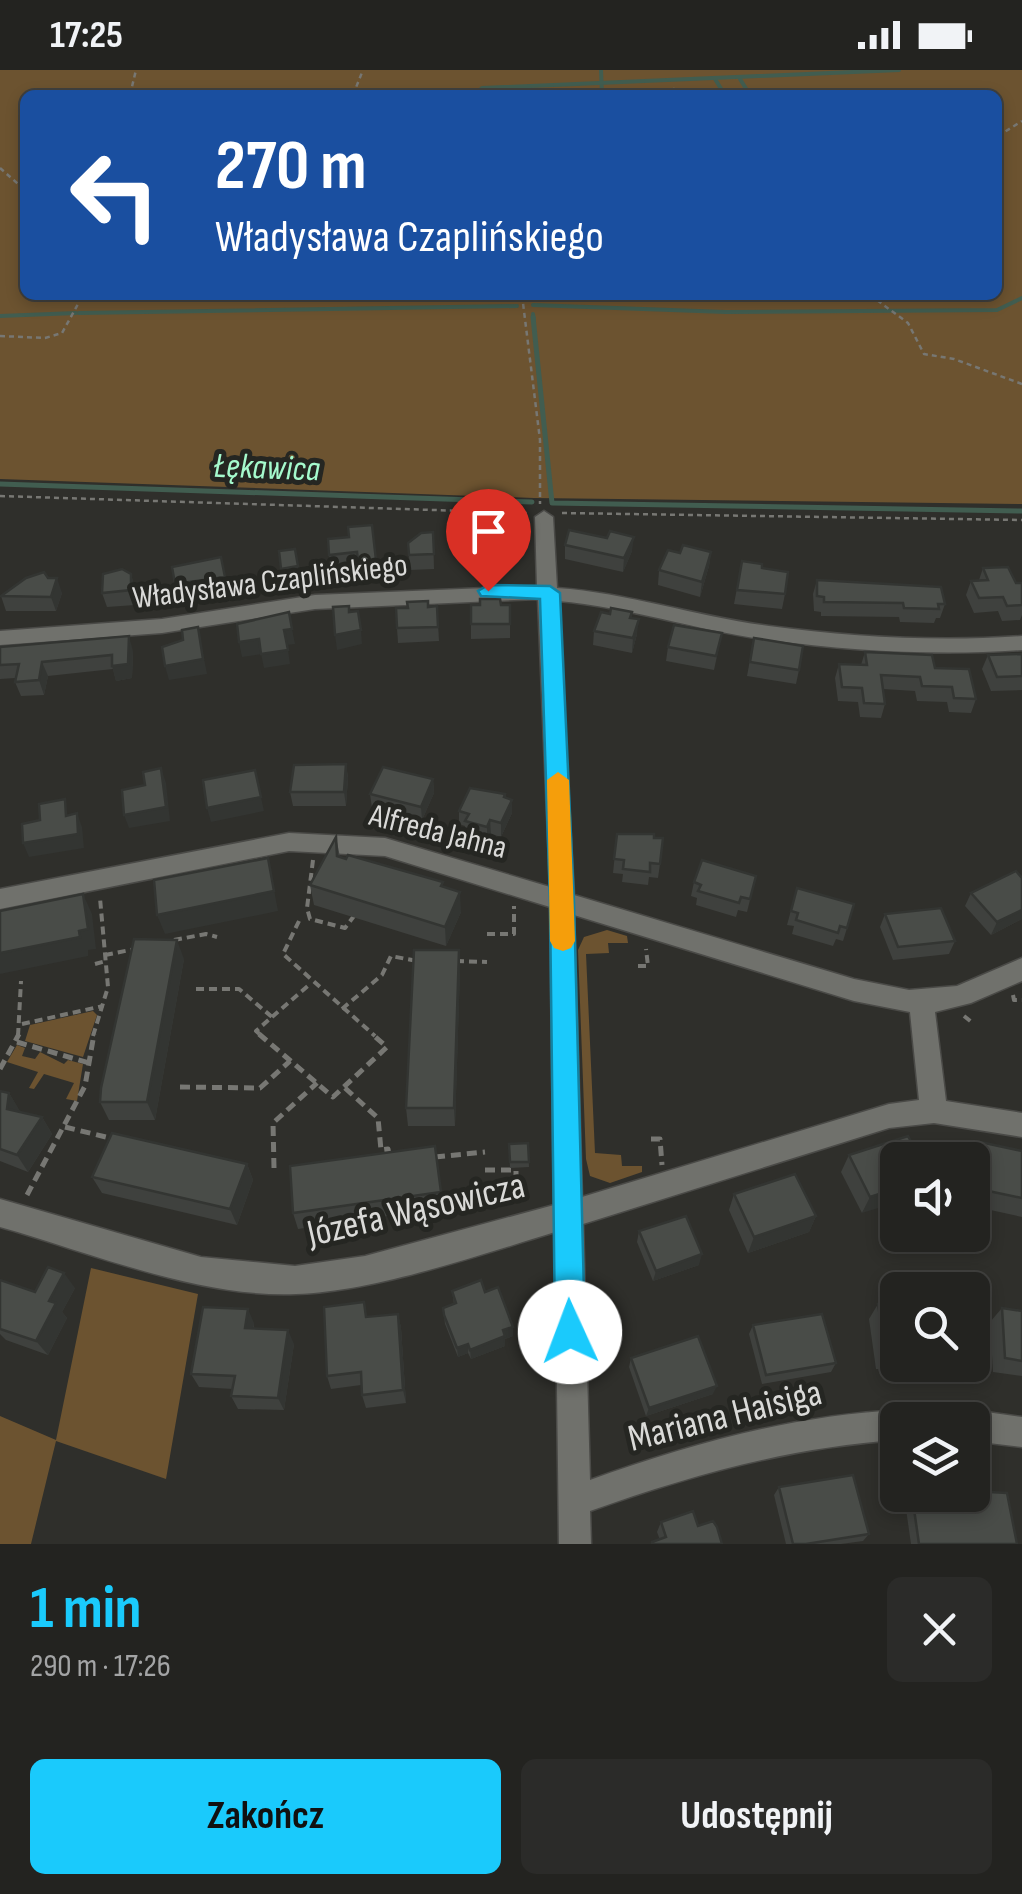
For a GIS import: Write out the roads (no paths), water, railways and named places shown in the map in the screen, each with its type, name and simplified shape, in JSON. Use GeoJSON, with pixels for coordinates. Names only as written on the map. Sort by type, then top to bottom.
{"type":"FeatureCollection","features":[{"type":"Feature","properties":{"kind":"street"},"geometry":{"type":"LineString","coordinates":[[551,515],[574,1544]]}},
{"type":"Feature","properties":{"kind":"street","name":"Władysława Czaplińskiego"},"geometry":{"type":"LineString","coordinates":[[0,638],[162,626],[279,607],[461,591],[592,597],[801,637],[955,648],[1022,643]]}},
{"type":"Feature","properties":{"kind":"street","name":"Alfreda Jahna"},"geometry":{"type":"LineString","coordinates":[[0,899],[289,842],[329,841],[384,846],[854,990],[921,1002],[1019,979]]}},
{"type":"Feature","properties":{"kind":"street"},"geometry":{"type":"LineString","coordinates":[[921,1002],[934,1111]]}},
{"type":"Feature","properties":{"kind":"street","name":"Józefa Wąsowicza"},"geometry":{"type":"LineString","coordinates":[[12,1208],[201,1271],[295,1280],[365,1270],[508,1234],[889,1116],[934,1111],[1022,1124]]}},
{"type":"Feature","properties":{"kind":"street","name":"Mariana Haisiga"},"geometry":{"type":"LineString","coordinates":[[575,1501],[742,1446],[844,1426],[880,1425]]}},
{"type":"Feature","properties":{"kind":"street"},"geometry":{"type":"LineString","coordinates":[[990,1428],[1022,1432]]}},
{"type":"Feature","properties":{"kind":"waterway"},"geometry":{"type":"LineString","coordinates":[[601,70],[602,83]]}},
{"type":"Feature","properties":{"kind":"waterway"},"geometry":{"type":"LineString","coordinates":[[602,83],[899,70]]}},
{"type":"Feature","properties":{"kind":"waterway"},"geometry":{"type":"LineString","coordinates":[[715,79],[722,90]]}},
{"type":"Feature","properties":{"kind":"waterway"},"geometry":{"type":"LineString","coordinates":[[740,79],[747,90]]}},
{"type":"Feature","properties":{"kind":"waterway"},"geometry":{"type":"LineString","coordinates":[[480,90],[602,83]]}},
{"type":"Feature","properties":{"kind":"waterway"},"geometry":{"type":"LineString","coordinates":[[602,83],[602,90]]}},
{"type":"Feature","properties":{"kind":"waterway"},"geometry":{"type":"LineString","coordinates":[[533,305],[726,312],[997,310],[1022,298]]}},
{"type":"Feature","properties":{"kind":"waterway"},"geometry":{"type":"LineString","coordinates":[[79,313],[517,306]]}},
{"type":"Feature","properties":{"kind":"waterway"},"geometry":{"type":"LineString","coordinates":[[0,316],[76,313]]}},
{"type":"Feature","properties":{"kind":"waterway"},"geometry":{"type":"LineString","coordinates":[[533,314],[534,320]]}},
{"type":"Feature","properties":{"kind":"waterway","name":"Łękawica"},"geometry":{"type":"LineString","coordinates":[[533,317],[552,503],[1022,511]]}},
{"type":"Feature","properties":{"kind":"waterway","name":"Łękawica"},"geometry":{"type":"LineString","coordinates":[[0,484],[532,502]]}}]}
